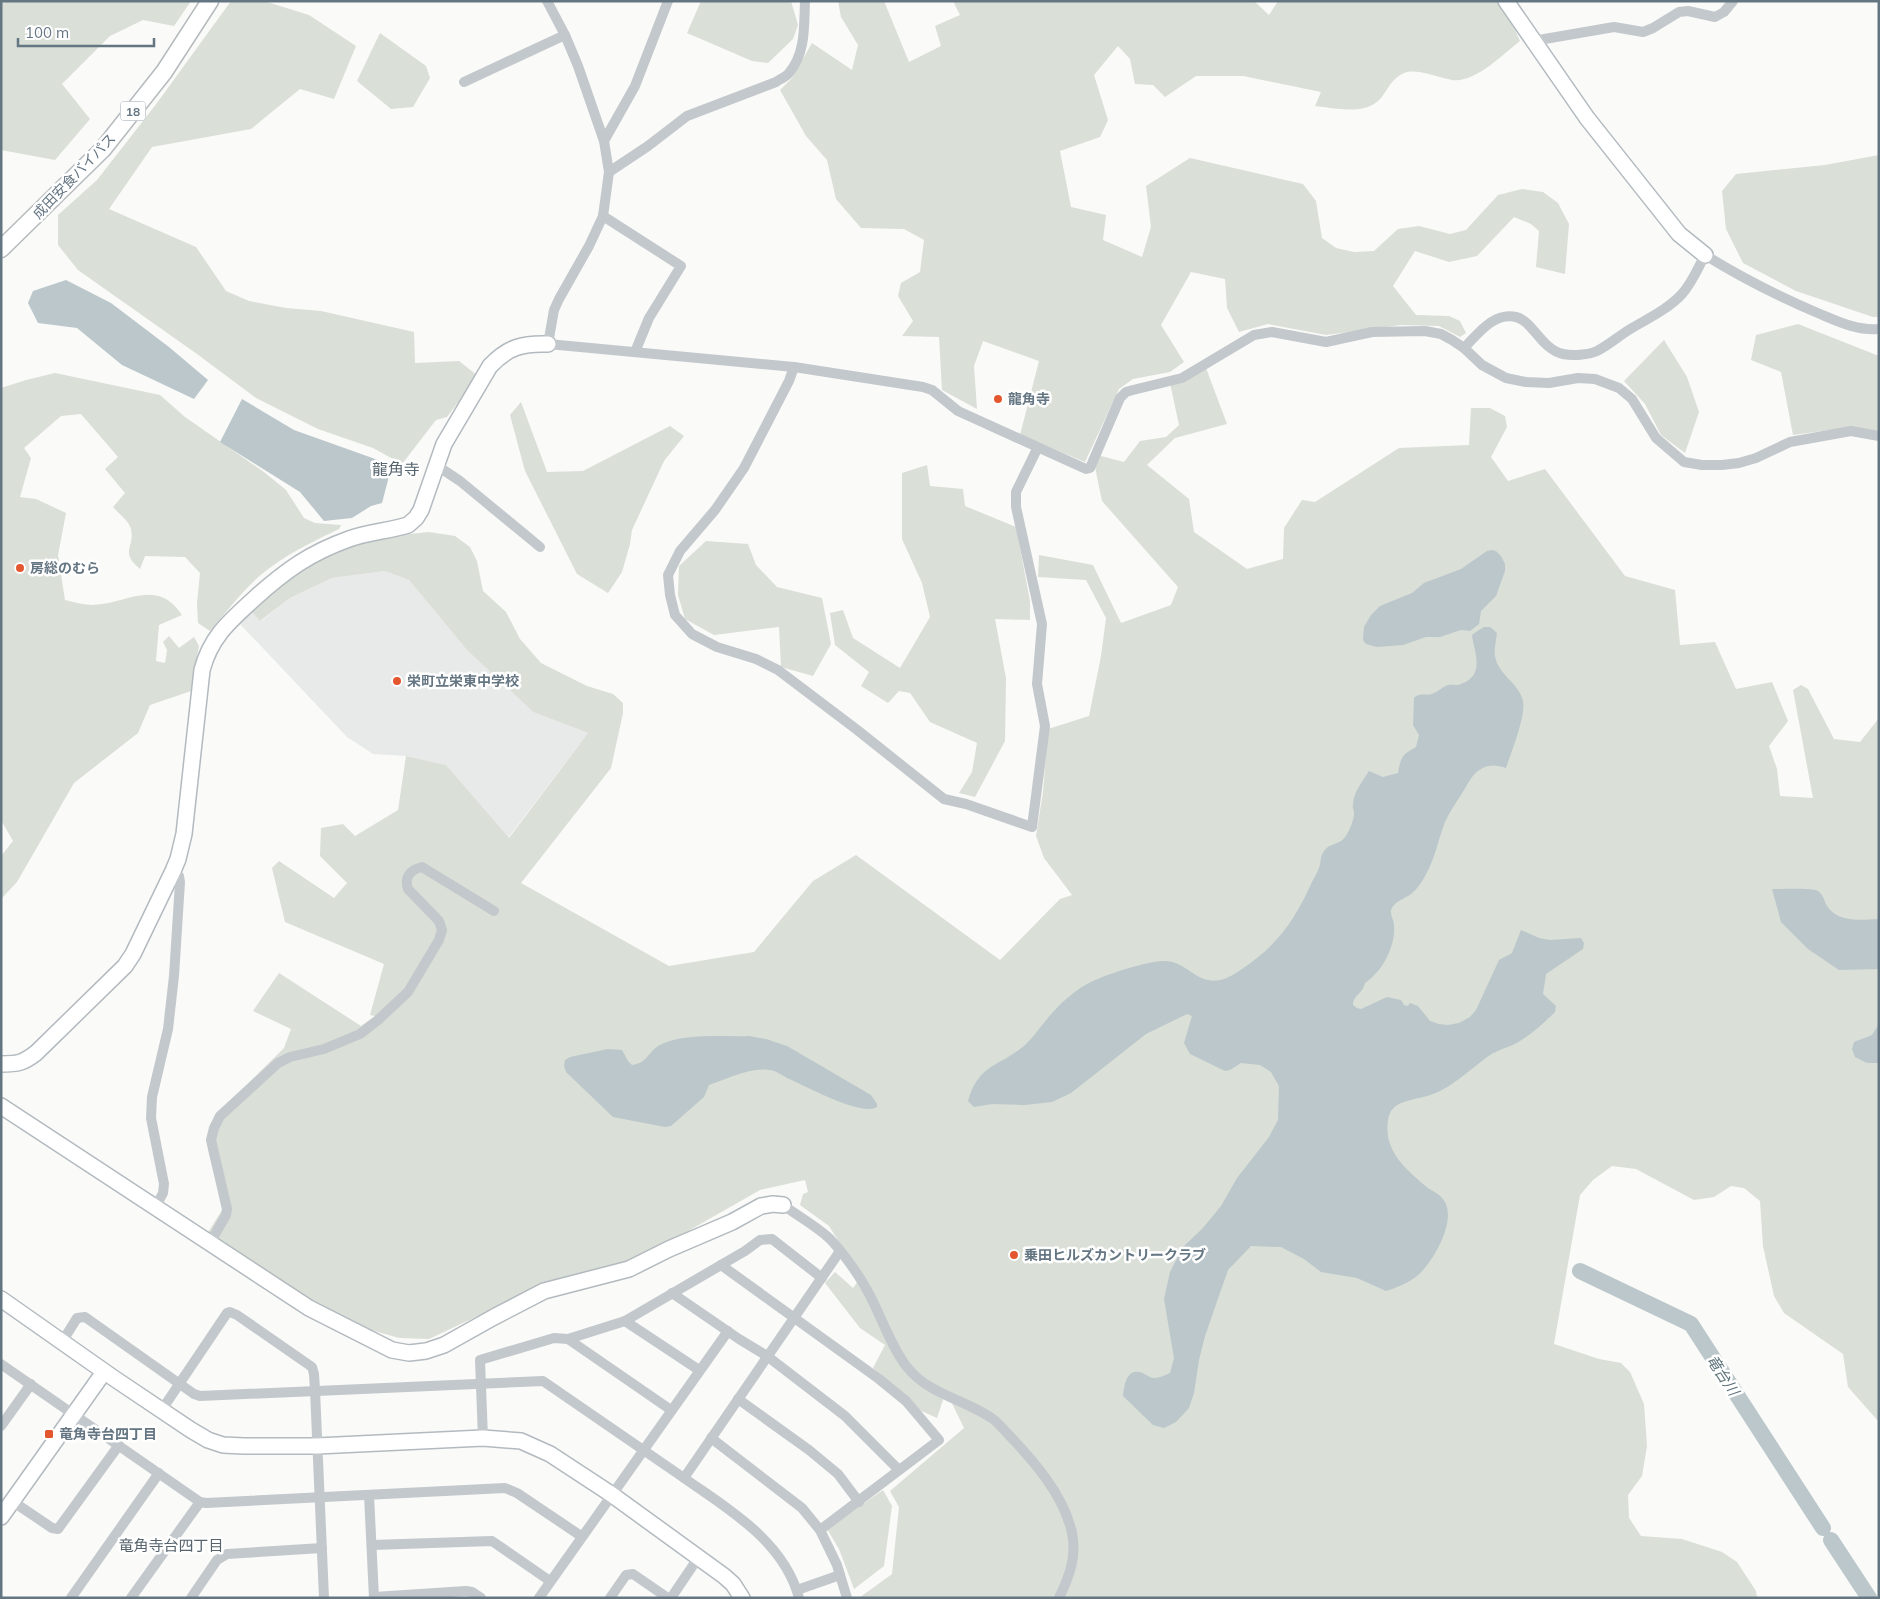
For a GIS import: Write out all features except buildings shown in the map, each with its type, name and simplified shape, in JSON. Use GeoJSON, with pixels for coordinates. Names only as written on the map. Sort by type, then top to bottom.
{"type":"FeatureCollection","features":[{"type":"Feature","properties":{"kind":"main road","name":"成田安食バイパス"},"geometry":{"type":"LineString","coordinates":[[1,249],[103,149],[164,72],[210,1]]}},
{"type":"Feature","properties":{"kind":"street"},"geometry":{"type":"LineString","coordinates":[[547,1],[565,35],[578,66],[604,141],[609,172],[603,216],[554,310],[548,344]]}},
{"type":"Feature","properties":{"kind":"street"},"geometry":{"type":"LineString","coordinates":[[604,141],[634,86],[668,1]]}},
{"type":"Feature","properties":{"kind":"street"},"geometry":{"type":"LineString","coordinates":[[609,172],[648,146],[687,116],[776,82],[789,74],[800,53],[804,38],[805,1]]}},
{"type":"Feature","properties":{"kind":"street"},"geometry":{"type":"LineString","coordinates":[[1506,1],[1587,118],[1679,234],[1705,255],[1782,298],[1850,326],[1870,330],[1879,329]]}},
{"type":"Feature","properties":{"kind":"street"},"geometry":{"type":"LineString","coordinates":[[1533,41],[1614,28],[1643,32],[1679,12],[1688,11],[1715,17],[1724,12],[1733,1]]}},
{"type":"Feature","properties":{"kind":"street"},"geometry":{"type":"LineString","coordinates":[[464,82],[565,35]]}},
{"type":"Feature","properties":{"kind":"street"},"geometry":{"type":"LineString","coordinates":[[603,216],[680,266],[649,318],[635,352]]}},
{"type":"Feature","properties":{"kind":"street"},"geometry":{"type":"LineString","coordinates":[[1464,348],[1488,323],[1518,317],[1530,327],[1548,348],[1563,354],[1596,352],[1656,314],[1682,293],[1705,255]]}},
{"type":"Feature","properties":{"kind":"street"},"geometry":{"type":"LineString","coordinates":[[1,1064],[18,1064],[36,1053],[125,966],[133,954],[178,859],[184,834],[202,670],[207,653],[222,628],[280,575],[302,560],[349,539],[408,525],[416,518],[421,510],[444,444],[460,415],[495,360],[512,348],[533,344],[548,344],[794,366],[923,387],[932,390],[958,411],[1037,449],[1086,469],[1090,468],[1120,398],[1126,392],[1182,378],[1254,335],[1272,332],[1326,342],[1372,332],[1425,331],[1441,334],[1464,348],[1482,366],[1506,378],[1526,382],[1549,383],[1578,378],[1596,379],[1619,388],[1632,399],[1656,438],[1684,462],[1702,465],[1739,463],[1756,458],[1790,442],[1851,431],[1879,436]]}},
{"type":"Feature","properties":{"kind":"street"},"geometry":{"type":"LineString","coordinates":[[794,366],[789,381],[744,468],[715,510],[680,551],[668,575],[675,615],[692,634],[717,647],[756,660],[778,670],[944,799],[966,804],[1032,826],[1045,726],[1037,684],[1042,624],[1016,507],[1016,492],[1037,449]]}},
{"type":"Feature","properties":{"kind":"street"},"geometry":{"type":"LineString","coordinates":[[436,465],[460,481],[540,547]]}},
{"type":"Feature","properties":{"kind":"street"},"geometry":{"type":"LineString","coordinates":[[210,1243],[226,1215],[227,1209],[211,1140],[220,1116],[278,1063],[290,1057],[324,1049],[360,1034],[378,1020],[408,992],[440,940],[442,930],[439,921],[408,889],[406,882],[408,875],[415,869],[422,868],[494,911]]}},
{"type":"Feature","properties":{"kind":"street"},"geometry":{"type":"LineString","coordinates":[[155,1208],[163,1193],[164,1184],[151,1118],[152,1098],[168,1029],[174,976],[180,882],[179,876],[173,871]]}},
{"type":"Feature","properties":{"kind":"street"},"geometry":{"type":"LineString","coordinates":[[1,1106],[309,1308],[392,1350],[409,1353],[426,1351],[444,1345],[544,1291],[628,1270],[669,1248],[732,1222],[761,1206],[783,1205],[828,1238],[840,1252],[867,1288],[889,1336],[907,1367],[925,1384],[992,1418],[1023,1450],[1060,1501],[1072,1533],[1073,1566],[1058,1598]]}},
{"type":"Feature","properties":{"kind":"street"},"geometry":{"type":"LineString","coordinates":[[483,1438],[480,1360],[554,1338],[568,1339],[624,1321],[746,1251],[760,1240],[772,1239],[822,1278]]}},
{"type":"Feature","properties":{"kind":"street"},"geometry":{"type":"LineString","coordinates":[[684,1478],[840,1252]]}},
{"type":"Feature","properties":{"kind":"street"},"geometry":{"type":"LineString","coordinates":[[721,1265],[879,1379],[906,1401],[940,1440],[820,1530]]}},
{"type":"Feature","properties":{"kind":"street"},"geometry":{"type":"LineString","coordinates":[[672,1293],[767,1356],[845,1416],[900,1470]]}},
{"type":"Feature","properties":{"kind":"street"},"geometry":{"type":"LineString","coordinates":[[1,1299],[104,1372],[200,1436],[224,1445],[317,1446],[483,1438],[514,1440],[532,1445],[550,1454],[611,1494],[728,1580],[742,1598]]}},
{"type":"Feature","properties":{"kind":"street"},"geometry":{"type":"LineString","coordinates":[[161,1410],[224,1315],[230,1312],[309,1364],[314,1374],[324,1598]]}},
{"type":"Feature","properties":{"kind":"street"},"geometry":{"type":"LineString","coordinates":[[62,1342],[77,1318],[85,1318],[194,1394],[200,1396],[481,1383],[546,1382],[747,1523],[773,1550],[798,1594],[840,1576]]}},
{"type":"Feature","properties":{"kind":"street"},"geometry":{"type":"LineString","coordinates":[[624,1321],[699,1370]]}},
{"type":"Feature","properties":{"kind":"street"},"geometry":{"type":"LineString","coordinates":[[538,1598],[728,1331]]}},
{"type":"Feature","properties":{"kind":"street"},"geometry":{"type":"LineString","coordinates":[[568,1339],[671,1410]]}},
{"type":"Feature","properties":{"kind":"street"},"geometry":{"type":"LineString","coordinates":[[1,1364],[200,1502],[505,1488],[517,1493],[581,1536]]}},
{"type":"Feature","properties":{"kind":"street"},"geometry":{"type":"LineString","coordinates":[[1,1517],[104,1372]]}},
{"type":"Feature","properties":{"kind":"street"},"geometry":{"type":"LineString","coordinates":[[1,1426],[31,1384]]}},
{"type":"Feature","properties":{"kind":"street"},"geometry":{"type":"LineString","coordinates":[[738,1399],[809,1450],[838,1474],[859,1502]]}},
{"type":"Feature","properties":{"kind":"street"},"geometry":{"type":"LineString","coordinates":[[711,1438],[802,1508],[820,1530],[840,1576],[847,1598]]}},
{"type":"Feature","properties":{"kind":"street"},"geometry":{"type":"LineString","coordinates":[[12,1502],[52,1528],[58,1529],[119,1445]]}},
{"type":"Feature","properties":{"kind":"street"},"geometry":{"type":"LineString","coordinates":[[71,1598],[159,1473]]}},
{"type":"Feature","properties":{"kind":"street"},"geometry":{"type":"LineString","coordinates":[[370,1495],[374,1598],[466,1591],[472,1592],[481,1598]]}},
{"type":"Feature","properties":{"kind":"street"},"geometry":{"type":"LineString","coordinates":[[131,1598],[200,1502]]}},
{"type":"Feature","properties":{"kind":"street"},"geometry":{"type":"LineString","coordinates":[[372,1546],[492,1540],[550,1581]]}},
{"type":"Feature","properties":{"kind":"street"},"geometry":{"type":"LineString","coordinates":[[191,1598],[217,1560],[227,1554],[322,1548]]}},
{"type":"Feature","properties":{"kind":"street"},"geometry":{"type":"LineString","coordinates":[[610,1598],[626,1575],[633,1574],[670,1598],[698,1558]]}},
{"type":"Feature","properties":{"kind":"shaded area"},"geometry":{"type":"Polygon","coordinates":[[[1,1],[191,1],[174,26],[143,20],[110,36],[62,84],[90,119],[55,160],[1,150],[1,1]]]}},
{"type":"Feature","properties":{"kind":"shaded area"},"geometry":{"type":"Polygon","coordinates":[[[231,1],[264,1],[309,15],[356,46],[334,99],[300,89],[251,129],[152,147],[109,209],[196,247],[226,291],[249,301],[286,308],[321,311],[414,332],[415,363],[459,361],[478,376],[447,417],[436,420],[402,464],[373,448],[318,429],[256,398],[78,270],[58,245],[58,215],[97,180],[157,103],[231,1]]]}},
{"type":"Feature","properties":{"kind":"shaded area"},"geometry":{"type":"Polygon","coordinates":[[[701,1],[791,1],[798,25],[793,39],[768,63],[752,61],[687,33],[701,1]]]}},
{"type":"Feature","properties":{"kind":"shaded area"},"geometry":{"type":"Polygon","coordinates":[[[838,1],[884,1],[909,62],[941,46],[935,26],[960,15],[953,1],[1254,1],[1269,15],[1278,1],[1502,1],[1520,41],[1489,66],[1461,80],[1452,80],[1415,72],[1404,73],[1393,81],[1375,104],[1359,109],[1350,110],[1315,106],[1321,92],[1243,76],[1196,76],[1165,97],[1153,85],[1135,84],[1130,59],[1118,46],[1094,75],[1108,120],[1100,137],[1060,151],[1071,207],[1106,215],[1103,240],[1142,257],[1151,227],[1146,186],[1190,158],[1303,184],[1316,201],[1322,238],[1336,248],[1354,252],[1374,251],[1398,229],[1419,226],[1450,234],[1466,230],[1498,195],[1522,189],[1543,192],[1558,203],[1569,224],[1565,274],[1536,267],[1539,231],[1531,224],[1514,217],[1477,256],[1449,262],[1415,251],[1393,286],[1416,315],[1449,316],[1460,321],[1466,333],[1460,337],[1439,326],[1401,325],[1326,335],[1268,324],[1239,332],[1227,308],[1225,279],[1191,272],[1161,325],[1184,362],[1170,372],[1133,379],[1119,389],[1085,462],[1020,435],[1039,361],[983,341],[974,366],[977,409],[942,390],[939,337],[902,336],[913,321],[898,296],[901,283],[920,272],[924,240],[904,229],[861,228],[836,199],[827,160],[806,136],[780,90],[792,78],[812,43],[852,70],[858,45],[841,17],[838,1]]]}},
{"type":"Feature","properties":{"kind":"shaded area"},"geometry":{"type":"Polygon","coordinates":[[[380,33],[426,66],[430,78],[413,107],[391,109],[357,81],[380,33]]]}},
{"type":"Feature","properties":{"kind":"shaded area"},"geometry":{"type":"Polygon","coordinates":[[[1879,155],[1879,317],[1873,317],[1796,291],[1743,263],[1726,229],[1722,191],[1736,174],[1825,165],[1879,155]]]}},
{"type":"Feature","properties":{"kind":"shaded area"},"geometry":{"type":"Polygon","coordinates":[[[66,280],[111,303],[169,347],[208,380],[194,399],[122,365],[77,328],[38,323],[28,303],[33,291],[66,280]]]}},
{"type":"Feature","properties":{"kind":"shaded area"},"geometry":{"type":"Polygon","coordinates":[[[1798,324],[1879,356],[1879,431],[1852,427],[1793,435],[1781,372],[1751,360],[1756,335],[1798,324]]]}},
{"type":"Feature","properties":{"kind":"shaded area"},"geometry":{"type":"Polygon","coordinates":[[[1664,340],[1687,377],[1699,412],[1685,453],[1661,435],[1645,404],[1624,381],[1664,340]]]}},
{"type":"Feature","properties":{"kind":"shaded area","name":"乗田ヒルズカントリークラブ"},"geometry":{"type":"Polygon","coordinates":[[[1206,368],[1227,424],[1175,438],[1147,465],[1189,499],[1194,532],[1247,569],[1283,559],[1284,528],[1302,500],[1315,502],[1399,448],[1469,445],[1471,408],[1490,408],[1505,416],[1507,427],[1491,457],[1508,481],[1545,469],[1625,576],[1675,590],[1680,645],[1715,642],[1736,689],[1772,682],[1788,721],[1769,746],[1777,769],[1780,796],[1813,798],[1793,690],[1801,685],[1808,689],[1834,739],[1860,742],[1879,718],[1879,1422],[1848,1387],[1843,1354],[1784,1313],[1774,1296],[1763,1246],[1760,1201],[1744,1188],[1731,1186],[1714,1197],[1694,1200],[1636,1169],[1612,1166],[1593,1180],[1580,1195],[1554,1344],[1599,1359],[1621,1363],[1630,1372],[1644,1404],[1647,1446],[1642,1476],[1628,1495],[1629,1518],[1641,1536],[1682,1539],[1722,1552],[1737,1562],[1756,1591],[1757,1598],[859,1598],[892,1574],[899,1507],[890,1491],[964,1428],[946,1391],[937,1418],[919,1410],[873,1368],[885,1345],[860,1328],[825,1283],[835,1272],[853,1288],[861,1277],[829,1226],[800,1205],[803,1194],[808,1192],[805,1180],[760,1190],[667,1243],[624,1265],[543,1285],[429,1339],[399,1338],[371,1330],[299,1293],[207,1234],[224,1207],[209,1154],[207,1140],[221,1110],[284,1048],[291,1029],[253,1011],[279,973],[361,1026],[375,1016],[370,1015],[384,964],[285,922],[272,868],[279,861],[334,898],[347,883],[320,856],[321,828],[343,824],[355,836],[398,810],[406,756],[446,765],[509,838],[588,733],[533,712],[467,650],[409,580],[385,571],[332,578],[290,598],[260,621],[252,612],[299,570],[335,550],[390,536],[429,532],[455,536],[470,547],[477,561],[483,591],[506,612],[520,639],[541,663],[587,686],[613,694],[623,703],[623,713],[611,768],[521,883],[669,966],[754,952],[813,881],[856,855],[1000,960],[1060,899],[1072,895],[1044,858],[1036,836],[1043,792],[1048,729],[1089,716],[1101,656],[1106,618],[1086,580],[1038,577],[1039,555],[1093,565],[1121,623],[1171,605],[1178,587],[1102,501],[1094,462],[1101,456],[1124,462],[1140,441],[1166,437],[1179,425],[1170,383],[1206,368]]]}},
{"type":"Feature","properties":{"kind":"shaded area"},"geometry":{"type":"Polygon","coordinates":[[[55,373],[160,395],[185,417],[264,472],[286,490],[304,518],[315,523],[341,525],[339,529],[296,551],[262,574],[210,631],[198,623],[197,603],[200,573],[185,557],[145,556],[140,569],[130,558],[129,550],[132,536],[130,526],[113,507],[125,493],[105,469],[118,457],[81,414],[61,416],[24,448],[31,458],[20,497],[36,499],[66,513],[58,555],[65,600],[93,605],[105,604],[140,595],[162,597],[182,615],[159,625],[156,661],[165,663],[167,650],[163,642],[169,636],[179,648],[194,637],[199,646],[191,691],[150,705],[138,733],[74,783],[17,882],[1,899],[1,856],[13,841],[1,820],[1,388],[55,373]]]}},
{"type":"Feature","properties":{"kind":"shaded area"},"geometry":{"type":"Polygon","coordinates":[[[242,399],[294,430],[392,465],[382,503],[371,506],[352,518],[324,521],[300,492],[220,442],[242,399]]]}},
{"type":"Feature","properties":{"kind":"shaded area"},"geometry":{"type":"Polygon","coordinates":[[[521,402],[547,472],[583,471],[670,426],[684,436],[664,461],[632,530],[622,572],[608,593],[577,574],[525,471],[510,415],[521,402]]]}},
{"type":"Feature","properties":{"kind":"shaded area"},"geometry":{"type":"Polygon","coordinates":[[[927,465],[930,486],[963,489],[965,506],[1016,527],[1030,601],[1030,620],[995,619],[1006,678],[1005,741],[975,797],[959,793],[972,772],[977,743],[930,722],[910,693],[899,691],[888,703],[861,686],[869,672],[835,645],[830,613],[843,610],[853,638],[900,668],[930,617],[922,583],[902,539],[902,473],[927,465]]]}},
{"type":"Feature","properties":{"kind":"shaded area"},"geometry":{"type":"Polygon","coordinates":[[[706,541],[748,544],[756,565],[777,587],[822,598],[831,644],[813,676],[781,667],[779,627],[714,635],[685,619],[678,595],[679,566],[706,541]]]}},
{"type":"Feature","properties":{"kind":"shaded area"},"geometry":{"type":"Polygon","coordinates":[[[1492,550],[1501,556],[1505,564],[1505,571],[1496,596],[1481,611],[1479,624],[1470,631],[1461,630],[1440,637],[1426,637],[1403,645],[1377,647],[1366,644],[1363,640],[1364,627],[1371,615],[1380,606],[1412,593],[1424,583],[1461,569],[1487,551],[1492,550]]]}},
{"type":"Feature","properties":{"kind":"shaded area","name":"栄町立栄東中学校"},"geometry":{"type":"Polygon","coordinates":[[[385,571],[409,580],[467,650],[533,712],[588,733],[508,838],[446,765],[406,756],[373,754],[347,737],[239,623],[252,612],[261,621],[290,598],[332,578],[385,571]]]}},
{"type":"Feature","properties":{"kind":"shaded area"},"geometry":{"type":"Polygon","coordinates":[[[1484,627],[1490,627],[1497,633],[1495,656],[1497,663],[1517,689],[1523,701],[1520,725],[1506,768],[1496,766],[1484,767],[1471,778],[1445,822],[1431,863],[1422,881],[1411,894],[1392,907],[1394,933],[1387,958],[1377,972],[1365,983],[1354,999],[1353,1005],[1361,1009],[1387,997],[1401,1000],[1404,1005],[1408,1006],[1410,1003],[1418,1006],[1430,1021],[1448,1025],[1459,1023],[1470,1017],[1476,1010],[1499,960],[1512,953],[1521,930],[1539,938],[1550,940],[1581,938],[1584,943],[1583,949],[1546,974],[1543,994],[1556,1006],[1555,1012],[1539,1027],[1516,1043],[1490,1055],[1444,1089],[1427,1096],[1403,1102],[1397,1105],[1390,1113],[1387,1131],[1389,1141],[1398,1159],[1412,1174],[1443,1199],[1447,1208],[1448,1218],[1442,1240],[1430,1262],[1423,1270],[1410,1281],[1386,1291],[1357,1278],[1321,1272],[1304,1259],[1281,1247],[1251,1246],[1228,1270],[1205,1336],[1194,1393],[1189,1408],[1176,1422],[1164,1428],[1153,1425],[1123,1396],[1126,1380],[1131,1373],[1135,1372],[1154,1378],[1170,1373],[1174,1358],[1164,1299],[1170,1272],[1183,1247],[1202,1229],[1221,1206],[1237,1178],[1269,1137],[1278,1120],[1279,1086],[1271,1072],[1260,1065],[1241,1063],[1225,1071],[1190,1054],[1184,1043],[1192,1016],[1187,1014],[1146,1034],[1071,1093],[1052,1102],[1025,1105],[992,1104],[974,1107],[968,1101],[978,1079],[984,1072],[1025,1045],[1066,999],[1087,984],[1136,966],[1163,961],[1173,962],[1204,979],[1213,981],[1224,979],[1236,973],[1262,954],[1282,934],[1298,910],[1320,866],[1322,855],[1326,848],[1343,840],[1347,835],[1354,818],[1353,806],[1355,796],[1369,771],[1383,777],[1398,773],[1402,757],[1416,747],[1419,735],[1413,725],[1414,698],[1420,695],[1432,694],[1447,686],[1460,685],[1473,675],[1477,663],[1472,636],[1484,627]]]}},
{"type":"Feature","properties":{"kind":"shaded area"},"geometry":{"type":"Polygon","coordinates":[[[1772,889],[1816,890],[1822,895],[1827,906],[1837,915],[1851,919],[1879,919],[1879,969],[1839,970],[1808,949],[1781,922],[1772,889]]]}},
{"type":"Feature","properties":{"kind":"shaded area"},"geometry":{"type":"Polygon","coordinates":[[[1879,1024],[1879,1063],[1867,1063],[1855,1057],[1852,1049],[1854,1042],[1872,1035],[1879,1024]]]}},
{"type":"Feature","properties":{"kind":"shaded area"},"geometry":{"type":"Polygon","coordinates":[[[749,1036],[787,1046],[871,1095],[877,1107],[869,1109],[859,1108],[819,1093],[774,1071],[754,1070],[709,1085],[704,1097],[671,1126],[665,1127],[613,1117],[566,1072],[564,1066],[565,1060],[570,1057],[608,1049],[622,1050],[632,1065],[641,1062],[660,1045],[669,1041],[691,1037],[749,1036]]]}},
{"type":"Feature","properties":{"kind":"shaded area"},"geometry":{"type":"Polygon","coordinates":[[[883,1490],[892,1506],[884,1566],[854,1589],[839,1549],[827,1529],[883,1490]]]}},
{"type":"Feature","properties":{"kind":"waterway","name":"竜台川"},"geometry":{"type":"LineString","coordinates":[[1580,1271],[1691,1324],[1823,1528]]}},
{"type":"Feature","properties":{"kind":"waterway","name":"竜台川"},"geometry":{"type":"LineString","coordinates":[[1831,1540],[1869,1598]]}},
{"type":"Feature","properties":{"kind":"place","name":"龍角寺"},"geometry":{"type":"Point","coordinates":[998,399]}},
{"type":"Feature","properties":{"kind":"place","name":"房総のむら"},"geometry":{"type":"Point","coordinates":[20,568]}},
{"type":"Feature","properties":{"kind":"place","name":"栄町立栄東中学校"},"geometry":{"type":"Point","coordinates":[397,681]}},
{"type":"Feature","properties":{"kind":"place","name":"乗田ヒルズカントリークラブ"},"geometry":{"type":"Point","coordinates":[1014,1255]}},
{"type":"Feature","properties":{"kind":"place","name":"竜角寺台四丁目"},"geometry":{"type":"Point","coordinates":[49,1434]}},
{"type":"Feature","properties":{"kind":"district","name":"龍角寺"},"geometry":{"type":"Point","coordinates":[396,469]}},
{"type":"Feature","properties":{"kind":"district","name":"竜角寺台四丁目"},"geometry":{"type":"Point","coordinates":[171,1545]}}]}
